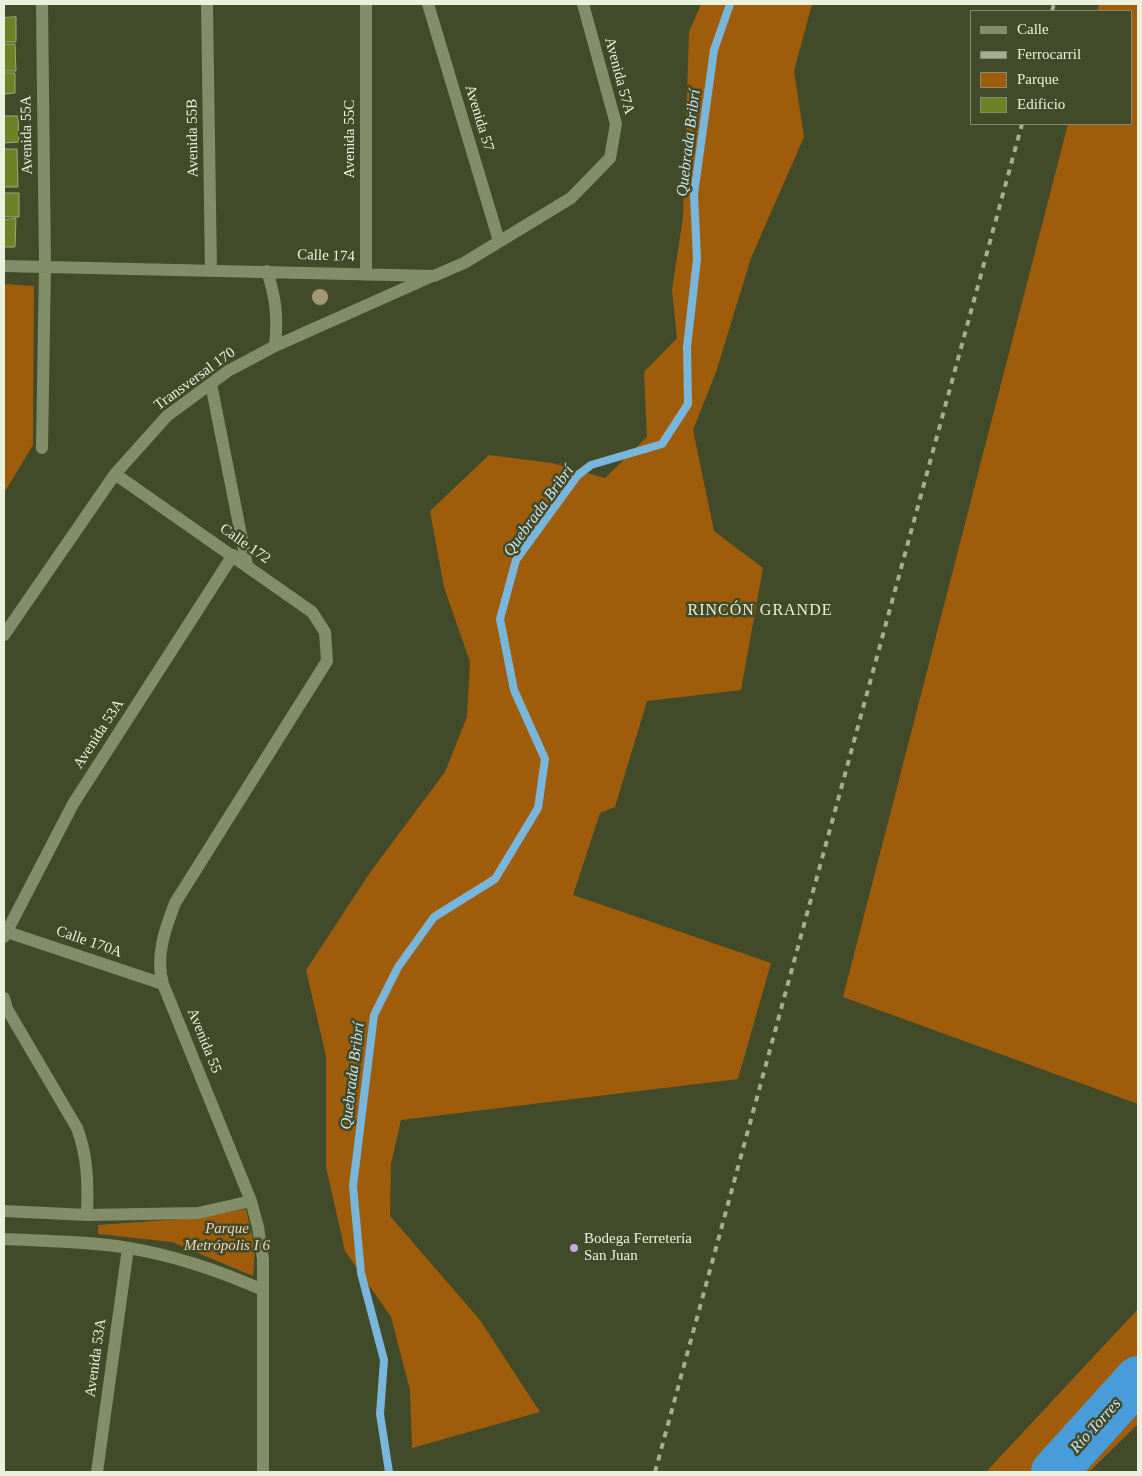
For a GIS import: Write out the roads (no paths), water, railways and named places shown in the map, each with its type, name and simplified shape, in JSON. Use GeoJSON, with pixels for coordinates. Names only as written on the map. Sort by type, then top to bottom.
{"type":"FeatureCollection","features":[{"type":"Feature","properties":{"kind":"street","name":"Avenida 55A"},"geometry":{"type":"LineString","coordinates":[[42,4],[45,266],[42,448]]}},
{"type":"Feature","properties":{"kind":"street","name":"Avenida 55B"},"geometry":{"type":"LineString","coordinates":[[207,4],[211,272]]}},
{"type":"Feature","properties":{"kind":"street","name":"Avenida 57"},"geometry":{"type":"LineString","coordinates":[[428,4],[499,242]]}},
{"type":"Feature","properties":{"kind":"street","name":"Avenida 57A"},"geometry":{"type":"LineString","coordinates":[[583,4],[616,124],[610,158]]}},
{"type":"Feature","properties":{"kind":"street","name":"Avenida 55C"},"geometry":{"type":"LineString","coordinates":[[366,5],[366,274]]}},
{"type":"Feature","properties":{"kind":"street","name":"Calle 174"},"geometry":{"type":"LineString","coordinates":[[4,266],[434,276],[464,263],[570,198],[610,158]]}},
{"type":"Feature","properties":{"kind":"street"},"geometry":{"type":"LineString","coordinates":[[267,271],[276,299],[278,324],[275,346]]}},
{"type":"Feature","properties":{"kind":"street","name":"Transversal 170"},"geometry":{"type":"LineString","coordinates":[[4,635],[115,474],[167,416],[228,371],[275,346],[434,276]]}},
{"type":"Feature","properties":{"kind":"street"},"geometry":{"type":"LineString","coordinates":[[211,384],[247,565]]}},
{"type":"Feature","properties":{"kind":"street","name":"Calle 172"},"geometry":{"type":"LineString","coordinates":[[115,474],[312,612],[325,632],[327,661]]}},
{"type":"Feature","properties":{"kind":"street","name":"Avenida 53A"},"geometry":{"type":"LineString","coordinates":[[4,933],[73,804],[233,555]]}},
{"type":"Feature","properties":{"kind":"street","name":"Avenida 55"},"geometry":{"type":"LineString","coordinates":[[262,1472],[263,1259],[258,1227],[250,1201],[163,984],[160,974],[162,936],[175,903],[327,661]]}},
{"type":"Feature","properties":{"kind":"street","name":"Calle 170A"},"geometry":{"type":"LineString","coordinates":[[4,933],[163,984]]}},
{"type":"Feature","properties":{"kind":"street"},"geometry":{"type":"LineString","coordinates":[[4,998],[7,1009],[77,1128],[83,1145],[88,1172],[87,1215]]}},
{"type":"Feature","properties":{"kind":"street"},"geometry":{"type":"LineString","coordinates":[[4,1211],[87,1215],[198,1213],[250,1201]]}},
{"type":"Feature","properties":{"kind":"street"},"geometry":{"type":"LineString","coordinates":[[4,1239],[128,1248],[170,1256],[221,1272],[263,1290]]}},
{"type":"Feature","properties":{"kind":"street","name":"Avenida 53A"},"geometry":{"type":"LineString","coordinates":[[97,1472],[128,1248]]}},
{"type":"Feature","properties":{"kind":"waterway","name":"Quebrada Bribrí"},"geometry":{"type":"LineString","coordinates":[[389,1472],[380,1414],[384,1360],[361,1273],[353,1186],[374,1015],[398,967],[434,917],[495,879],[538,808],[545,759],[514,690],[500,619],[516,560],[578,475],[591,465],[662,444],[688,404],[687,347],[697,259],[694,194],[714,50],[730,4]]}},
{"type":"Feature","properties":{"kind":"waterway","name":"Río Torres"},"geometry":{"type":"LineString","coordinates":[[1054,1472],[1138,1379]]}},
{"type":"Feature","properties":{"kind":"railway"},"geometry":{"type":"LineString","coordinates":[[1052,10],[1054,4]]}},
{"type":"Feature","properties":{"kind":"railway"},"geometry":{"type":"LineString","coordinates":[[655,1472],[1022,125]]}},
{"type":"Feature","properties":{"kind":"place","name":"Bodega Ferretería San Juan"},"geometry":{"type":"Point","coordinates":[574,1248]}},
{"type":"Feature","properties":{"kind":"district","name":"RINCÓN GRANDE"},"geometry":{"type":"Point","coordinates":[760,611]}},
{"type":"Feature","properties":{"kind":"park label","name":"Parque Metrópolis I 6"},"geometry":{"type":"Point","coordinates":[227,1238]}}]}
